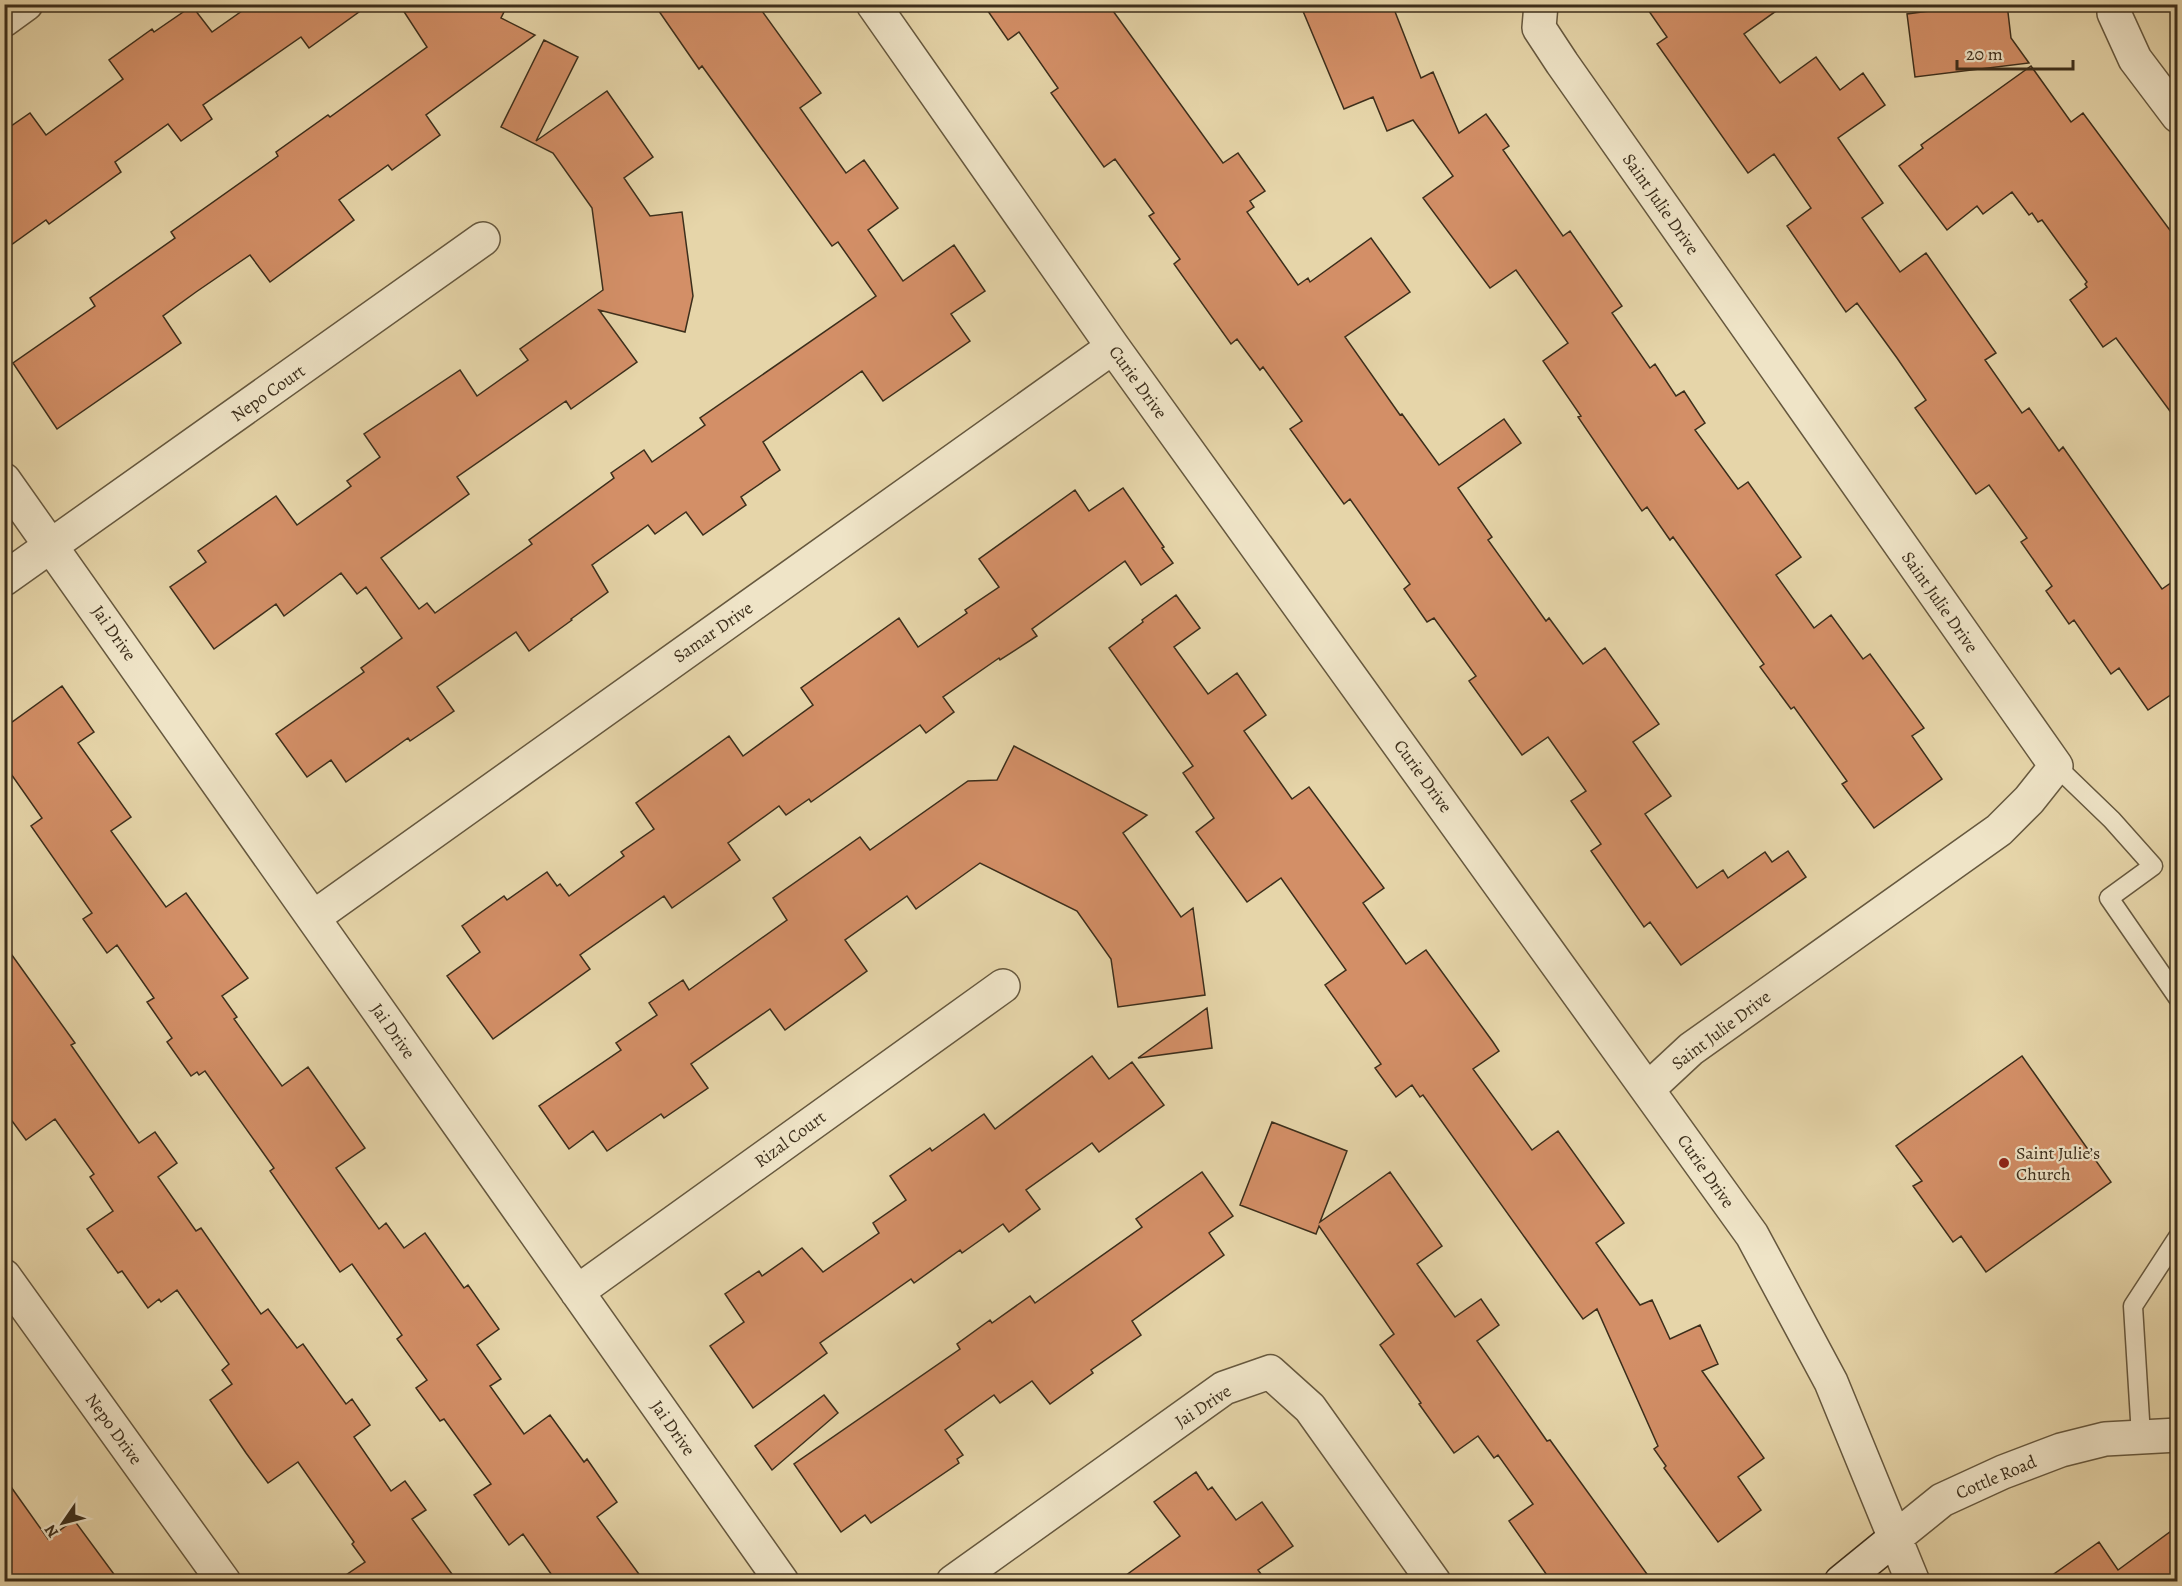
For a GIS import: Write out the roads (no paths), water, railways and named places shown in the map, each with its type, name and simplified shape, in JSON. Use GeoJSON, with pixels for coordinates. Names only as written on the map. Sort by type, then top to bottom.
{"type":"FeatureCollection","features":[{"type":"Feature","properties":{"kind":"street"},"geometry":{"type":"LineString","coordinates":[[4,20],[26,4]]}},
{"type":"Feature","properties":{"kind":"street","name":"Curie Drive"},"geometry":{"type":"LineString","coordinates":[[873,4],[1113,347],[1752,1235],[1831,1382],[1913,1581]]}},
{"type":"Feature","properties":{"kind":"street","name":"Saint Julie Drive"},"geometry":{"type":"LineString","coordinates":[[1541,4],[1539,28],[1562,63],[2056,766],[2029,800],[1999,830],[1691,1049],[1648,1089]]}},
{"type":"Feature","properties":{"kind":"street"},"geometry":{"type":"LineString","coordinates":[[2114,13],[2135,59],[2178,116]]}},
{"type":"Feature","properties":{"kind":"street","name":"Nepo Court"},"geometry":{"type":"LineString","coordinates":[[52,546],[483,239]]}},
{"type":"Feature","properties":{"kind":"street","name":"Samar Drive"},"geometry":{"type":"LineString","coordinates":[[314,917],[1113,347]]}},
{"type":"Feature","properties":{"kind":"street","name":"Jai Drive"},"geometry":{"type":"LineString","coordinates":[[4,480],[782,1581]]}},
{"type":"Feature","properties":{"kind":"street"},"geometry":{"type":"LineString","coordinates":[[4,579],[52,546]]}},
{"type":"Feature","properties":{"kind":"street","name":"Rizal Court"},"geometry":{"type":"LineString","coordinates":[[577,1292],[1003,986]]}},
{"type":"Feature","properties":{"kind":"street","name":"Nepo Drive"},"geometry":{"type":"LineString","coordinates":[[4,1276],[224,1581]]}},
{"type":"Feature","properties":{"kind":"street","name":"Jai Drive"},"geometry":{"type":"LineString","coordinates":[[953,1581],[1224,1388],[1270,1372],[1310,1408],[1434,1581]]}},
{"type":"Feature","properties":{"kind":"street","name":"Cottle Road"},"geometry":{"type":"LineString","coordinates":[[1841,1581],[1942,1500],[2003,1472],[2061,1450],[2104,1439],[2178,1435]]}},
{"type":"Feature","properties":{"kind":"lane"},"geometry":{"type":"LineString","coordinates":[[2056,766],[2112,820],[2153,866],[2109,898],[2178,998]]}},
{"type":"Feature","properties":{"kind":"lane"},"geometry":{"type":"LineString","coordinates":[[2142,1436],[2133,1306],[2178,1237]]}},
{"type":"Feature","properties":{"kind":"place","name":"Saint Julie’s Church"},"geometry":{"type":"Point","coordinates":[2004,1163]}}]}
